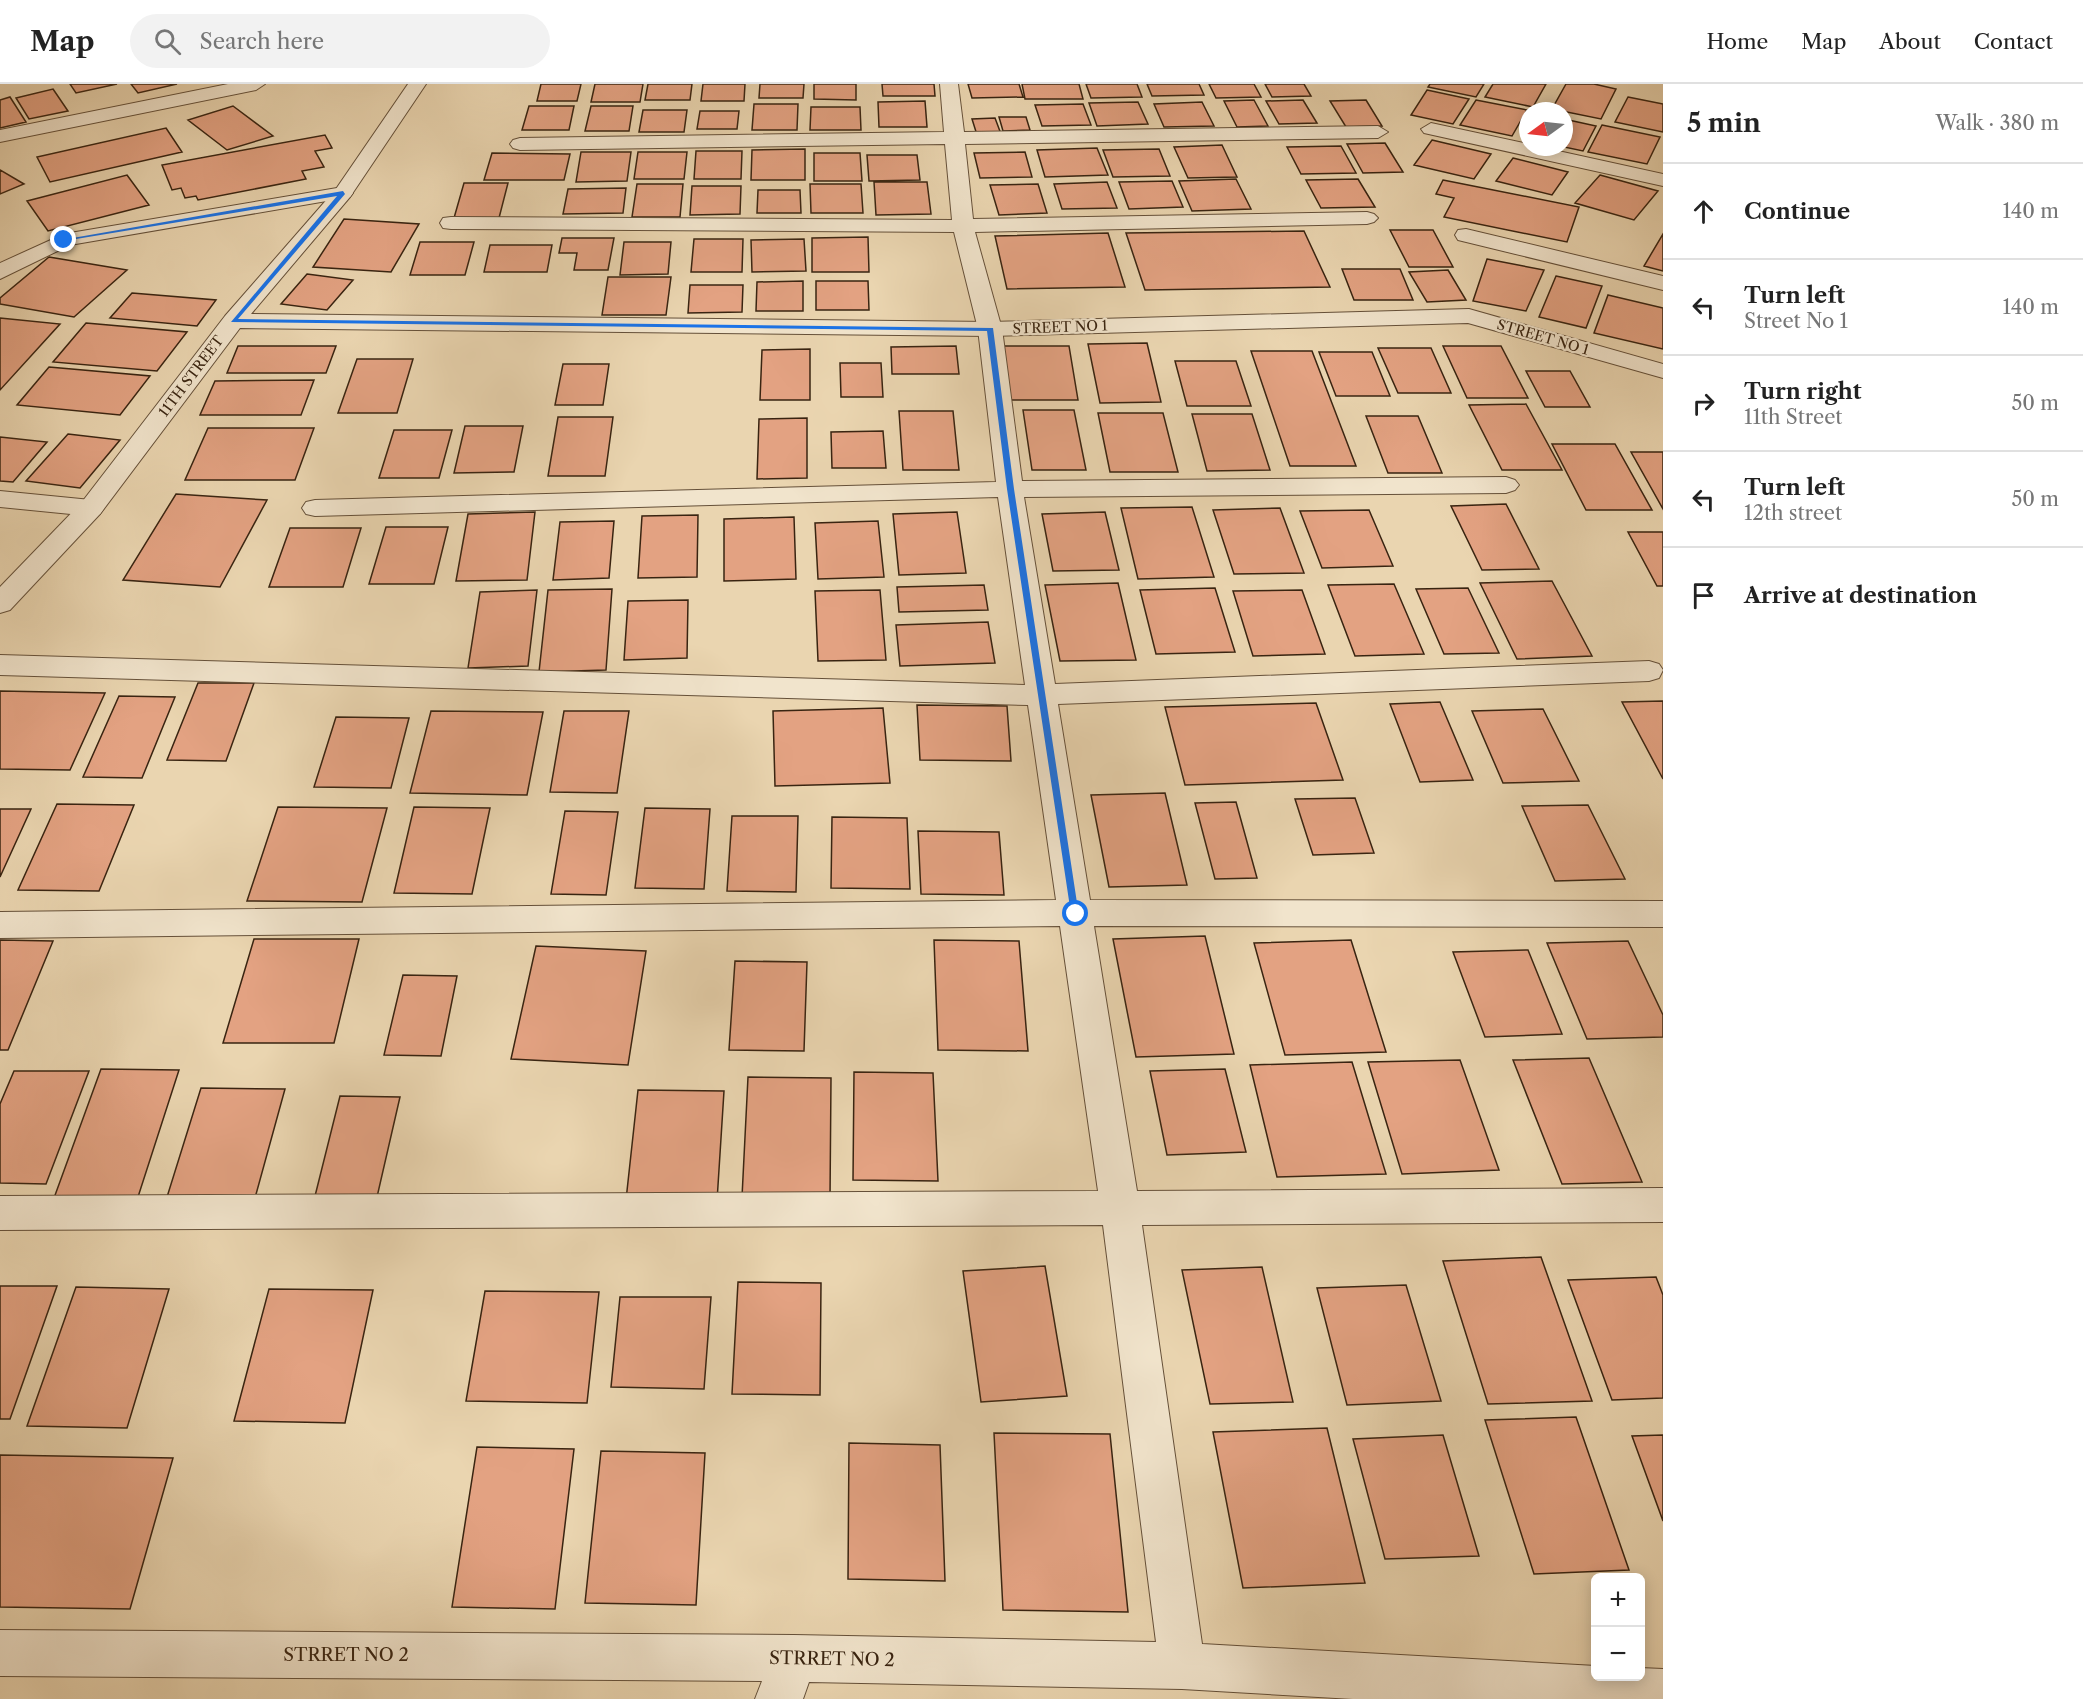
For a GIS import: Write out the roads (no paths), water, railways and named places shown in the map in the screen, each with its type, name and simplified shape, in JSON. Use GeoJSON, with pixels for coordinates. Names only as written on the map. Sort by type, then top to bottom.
{"type":"FeatureCollection","features":[{"type":"Feature","properties":{"kind":"street"},"geometry":{"type":"LineString","coordinates":[[0,136],[256,84]]}},
{"type":"Feature","properties":{"kind":"street","name":"11TH STREET"},"geometry":{"type":"LineString","coordinates":[[0,604],[92,508],[233,321],[343,193],[417,84]]}},
{"type":"Feature","properties":{"kind":"street"},"geometry":{"type":"LineString","coordinates":[[949,84],[963,226],[990,329],[1010,489],[1120,1207],[1182,1666]]}},
{"type":"Feature","properties":{"kind":"street"},"geometry":{"type":"LineString","coordinates":[[1431,129],[1663,180]]}},
{"type":"Feature","properties":{"kind":"street"},"geometry":{"type":"LineString","coordinates":[[520,144],[1378,132]]}},
{"type":"Feature","properties":{"kind":"street"},"geometry":{"type":"LineString","coordinates":[[0,272],[64,240],[343,193]]}},
{"type":"Feature","properties":{"kind":"street"},"geometry":{"type":"LineString","coordinates":[[451,223],[963,226],[1367,218]]}},
{"type":"Feature","properties":{"kind":"street"},"geometry":{"type":"LineString","coordinates":[[1466,236],[1663,283]]}},
{"type":"Feature","properties":{"kind":"street","name":"STREET NO 1"},"geometry":{"type":"LineString","coordinates":[[233,321],[990,329],[1469,316],[1663,370]]}},
{"type":"Feature","properties":{"kind":"street"},"geometry":{"type":"LineString","coordinates":[[315,508],[1010,489],[1506,484]]}},
{"type":"Feature","properties":{"kind":"street"},"geometry":{"type":"LineString","coordinates":[[0,499],[92,508]]}},
{"type":"Feature","properties":{"kind":"street"},"geometry":{"type":"LineString","coordinates":[[0,665],[1041,695],[1649,671]]}},
{"type":"Feature","properties":{"kind":"street"},"geometry":{"type":"LineString","coordinates":[[0,925],[1076,914],[1663,914]]}},
{"type":"Feature","properties":{"kind":"street"},"geometry":{"type":"LineString","coordinates":[[0,1213],[1663,1205]]}},
{"type":"Feature","properties":{"kind":"street","name":"STRRET NO 2"},"geometry":{"type":"LineString","coordinates":[[0,1653],[787,1679],[1182,1666],[1663,1693]]}}]}
